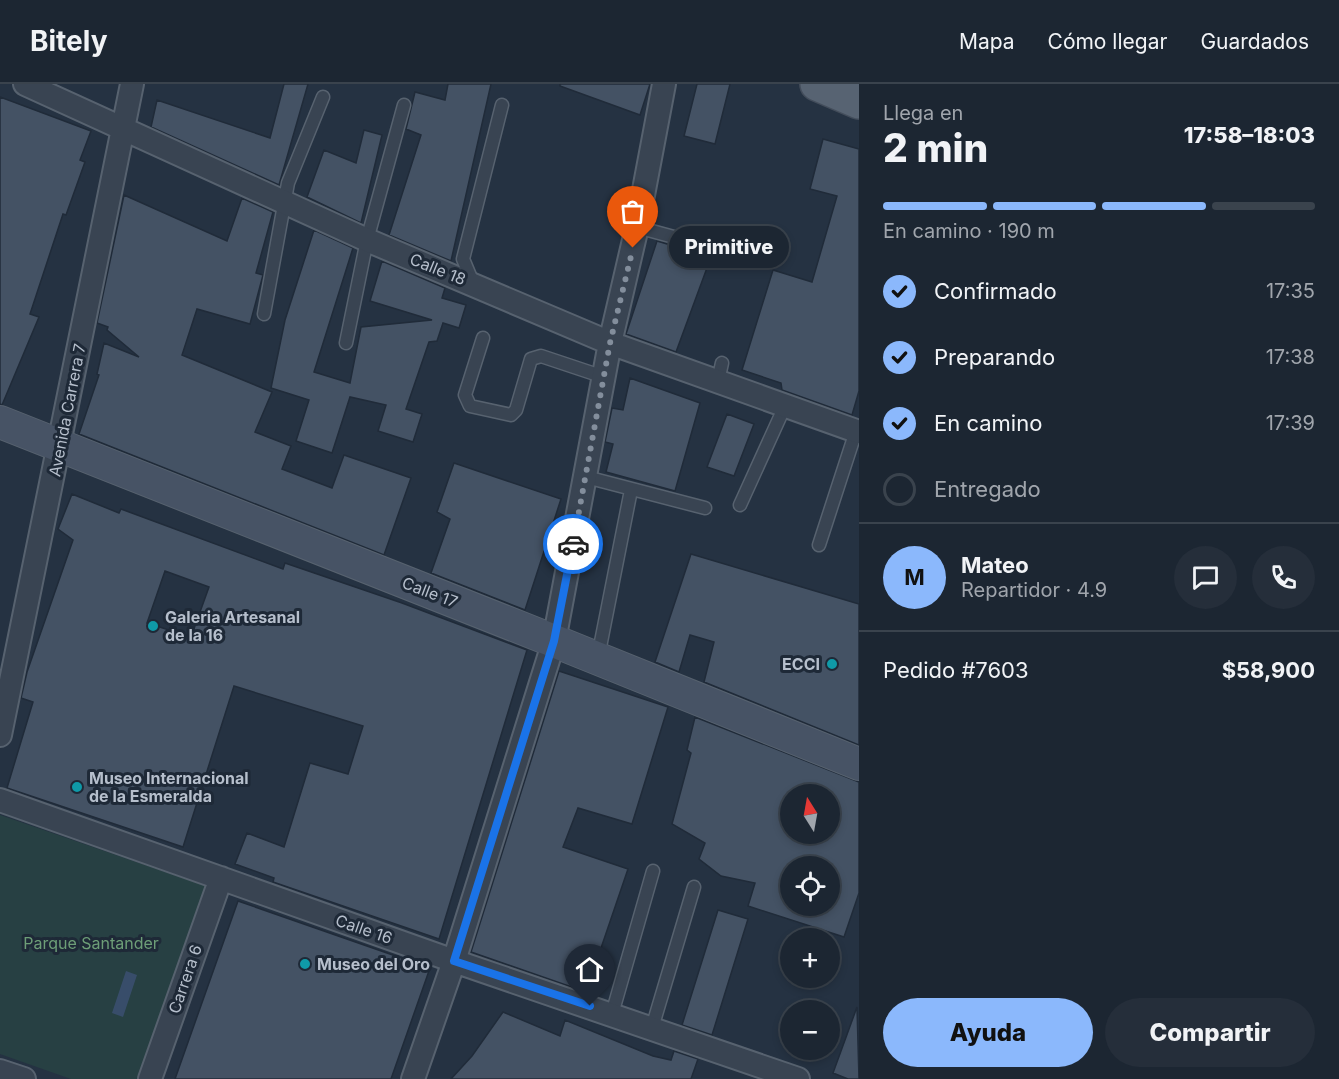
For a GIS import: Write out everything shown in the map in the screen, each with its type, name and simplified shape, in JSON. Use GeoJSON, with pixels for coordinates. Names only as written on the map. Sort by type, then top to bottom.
{"type":"FeatureCollection","features":[{"type":"Feature","properties":{"kind":"main road"},"geometry":{"type":"LineString","coordinates":[[817,84],[859,102]]}},
{"type":"Feature","properties":{"kind":"street","name":"Calle 18"},"geometry":{"type":"LineString","coordinates":[[25,84],[180,157],[367,240],[610,343],[720,372],[785,406],[858,431]]}},
{"type":"Feature","properties":{"kind":"street","name":"Avenida Carrera 7"},"geometry":{"type":"LineString","coordinates":[[0,735],[132,84]]}},
{"type":"Feature","properties":{"kind":"street"},"geometry":{"type":"LineString","coordinates":[[413,1079],[454,961],[554,641],[610,343],[637,227],[664,84]]}},
{"type":"Feature","properties":{"kind":"street","name":"Calle 17"},"geometry":{"type":"LineString","coordinates":[[0,422],[598,658],[859,764]]}},
{"type":"Feature","properties":{"kind":"street","name":"Calle 16"},"geometry":{"type":"LineString","coordinates":[[0,800],[454,961],[798,1079]]}},
{"type":"Feature","properties":{"kind":"street","name":"Carrera 6"},"geometry":{"type":"LineString","coordinates":[[150,1079],[221,879]]}},
{"type":"Feature","properties":{"kind":"street"},"geometry":{"type":"LineString","coordinates":[[0,1071],[24,1079]]}},
{"type":"Feature","properties":{"kind":"lane"},"geometry":{"type":"LineString","coordinates":[[264,314],[283,217],[283,201],[323,97]]}},
{"type":"Feature","properties":{"kind":"lane"},"geometry":{"type":"LineString","coordinates":[[346,343],[367,240],[404,105]]}},
{"type":"Feature","properties":{"kind":"lane"},"geometry":{"type":"LineString","coordinates":[[473,283],[464,259],[502,105]]}},
{"type":"Feature","properties":{"kind":"lane"},"geometry":{"type":"LineString","coordinates":[[637,227],[751,258]]}},
{"type":"Feature","properties":{"kind":"lane"},"geometry":{"type":"LineString","coordinates":[[483,338],[465,395],[470,406],[511,415],[516,410],[531,359],[535,357],[541,356],[604,377]]}},
{"type":"Feature","properties":{"kind":"lane"},"geometry":{"type":"LineString","coordinates":[[740,505],[785,406]]}},
{"type":"Feature","properties":{"kind":"lane"},"geometry":{"type":"LineString","coordinates":[[819,545],[858,431]]}},
{"type":"Feature","properties":{"kind":"lane"},"geometry":{"type":"LineString","coordinates":[[586,477],[705,508]]}},
{"type":"Feature","properties":{"kind":"lane"},"geometry":{"type":"LineString","coordinates":[[598,658],[631,490]]}},
{"type":"Feature","properties":{"kind":"lane"},"geometry":{"type":"LineString","coordinates":[[612,1014],[653,871]]}},
{"type":"Feature","properties":{"kind":"lane"},"geometry":{"type":"LineString","coordinates":[[652,1028],[694,887]]}},
{"type":"Feature","properties":{"kind":"green space","name":"Parque Santander"},"geometry":{"type":"Polygon","coordinates":[[[0,815],[206,886],[138,1079],[71,1079],[0,1054],[0,815]]]}},
{"type":"Feature","properties":{"kind":"water"},"geometry":{"type":"Polygon","coordinates":[[[126,971],[137,975],[123,1017],[112,1013],[126,971]]]}},
{"type":"Feature","properties":{"kind":"building"},"geometry":{"type":"Polygon","coordinates":[[[284,84],[308,84],[279,185],[151,127],[157,100],[270,138],[284,84]]]}},
{"type":"Feature","properties":{"kind":"building"},"geometry":{"type":"Polygon","coordinates":[[[448,84],[491,84],[451,261],[389,235],[421,135],[406,129],[415,92],[445,100],[448,84]]]}},
{"type":"Feature","properties":{"kind":"building"},"geometry":{"type":"Polygon","coordinates":[[[560,84],[650,84],[640,115],[560,86],[560,84]]]}},
{"type":"Feature","properties":{"kind":"building"},"geometry":{"type":"Polygon","coordinates":[[[697,84],[730,84],[715,144],[684,136],[697,84]]]}},
{"type":"Feature","properties":{"kind":"building"},"geometry":{"type":"Polygon","coordinates":[[[0,97],[91,131],[80,160],[85,162],[66,215],[63,214],[30,314],[39,317],[2,405],[0,404],[0,97]]]}},
{"type":"Feature","properties":{"kind":"building"},"geometry":{"type":"Polygon","coordinates":[[[364,130],[382,135],[361,223],[307,197],[324,150],[356,163],[364,130]]]}},
{"type":"Feature","properties":{"kind":"building"},"geometry":{"type":"Polygon","coordinates":[[[823,139],[859,149],[859,391],[852,415],[782,390],[781,383],[742,370],[773,270],[812,282],[837,196],[810,189],[823,139]]]}},
{"type":"Feature","properties":{"kind":"building"},"geometry":{"type":"Polygon","coordinates":[[[124,195],[227,241],[242,198],[273,212],[256,273],[263,275],[250,324],[197,309],[182,355],[272,392],[255,432],[291,446],[282,469],[332,488],[344,455],[411,478],[384,555],[79,434],[99,375],[97,374],[104,343],[139,357],[107,330],[108,327],[97,323],[124,195]]]}},
{"type":"Feature","properties":{"kind":"building"},"geometry":{"type":"Polygon","coordinates":[[[314,230],[353,248],[314,372],[350,383],[361,327],[432,320],[370,301],[382,261],[445,288],[442,298],[466,305],[459,328],[443,323],[437,341],[429,342],[406,409],[422,414],[413,442],[378,431],[386,405],[350,397],[332,453],[296,441],[309,400],[271,388],[285,320],[314,230]]]}},
{"type":"Feature","properties":{"kind":"building"},"geometry":{"type":"Polygon","coordinates":[[[657,241],[711,257],[676,352],[626,334],[657,241]]]}},
{"type":"Feature","properties":{"kind":"building"},"geometry":{"type":"Polygon","coordinates":[[[630,378],[700,403],[675,491],[606,472],[613,444],[605,442],[612,408],[623,410],[630,378]]]}},
{"type":"Feature","properties":{"kind":"building"},"geometry":{"type":"Polygon","coordinates":[[[727,414],[754,424],[734,476],[707,467],[727,414]]]}},
{"type":"Feature","properties":{"kind":"building"},"geometry":{"type":"Polygon","coordinates":[[[454,463],[561,499],[525,610],[431,573],[450,519],[437,512],[454,463]]]}},
{"type":"Feature","properties":{"kind":"building"},"geometry":{"type":"Polygon","coordinates":[[[72,494],[119,513],[121,509],[283,569],[285,563],[402,603],[527,650],[439,939],[273,882],[274,878],[235,864],[247,833],[284,847],[310,763],[348,774],[363,726],[234,686],[183,847],[7,788],[33,702],[21,698],[27,672],[73,540],[58,529],[72,494]],[[165,571],[147,623],[191,637],[209,587],[165,571]]]}},
{"type":"Feature","properties":{"kind":"building"},"geometry":{"type":"Polygon","coordinates":[[[691,554],[859,604],[859,745],[704,682],[714,642],[690,635],[679,672],[655,662],[691,554]]]}},
{"type":"Feature","properties":{"kind":"building"},"geometry":{"type":"Polygon","coordinates":[[[559,671],[668,707],[632,824],[578,808],[563,847],[628,869],[586,992],[471,952],[559,671]]]}},
{"type":"Feature","properties":{"kind":"building"},"geometry":{"type":"Polygon","coordinates":[[[695,717],[859,782],[859,893],[844,937],[840,936],[840,928],[816,928],[748,906],[755,883],[721,876],[699,859],[705,843],[672,824],[691,753],[687,750],[695,717]]]}},
{"type":"Feature","properties":{"kind":"building"},"geometry":{"type":"Polygon","coordinates":[[[238,901],[430,968],[391,1079],[175,1079],[238,901]]]}},
{"type":"Feature","properties":{"kind":"building"},"geometry":{"type":"Polygon","coordinates":[[[718,910],[748,919],[712,1035],[682,1025],[718,910]]]}},
{"type":"Feature","properties":{"kind":"building"},"geometry":{"type":"Polygon","coordinates":[[[857,1007],[859,1079],[848,1079],[833,1073],[838,1060],[840,1060],[840,1054],[857,1007]]]}},
{"type":"Feature","properties":{"kind":"building"},"geometry":{"type":"Polygon","coordinates":[[[503,1012],[560,1036],[565,1020],[653,1056],[671,1060],[674,1051],[698,1059],[691,1079],[451,1079],[472,1056],[503,1012]]]}},
{"type":"Feature","properties":{"kind":"way so far"},"geometry":{"type":"LineString","coordinates":[[573,544],[610,343],[633,248]]}},
{"type":"Feature","properties":{"kind":"place","name":"Primitive"},"geometry":{"type":"Point","coordinates":[633,248]}},
{"type":"Feature","properties":{"kind":"place","name":"Galeria Artesanal de la 16"},"geometry":{"type":"Point","coordinates":[153,626]}},
{"type":"Feature","properties":{"kind":"place","name":"ECCI"},"geometry":{"type":"Point","coordinates":[832,664]}},
{"type":"Feature","properties":{"kind":"place","name":"Museo Internacional de la Esmeralda"},"geometry":{"type":"Point","coordinates":[77,787]}},
{"type":"Feature","properties":{"kind":"place","name":"Museo del Oro"},"geometry":{"type":"Point","coordinates":[305,964]}},
{"type":"Feature","properties":{"kind":"route"},"geometry":{"type":"LineString","coordinates":[[573,544],[554,641],[454,961],[590,1006]]}}]}
